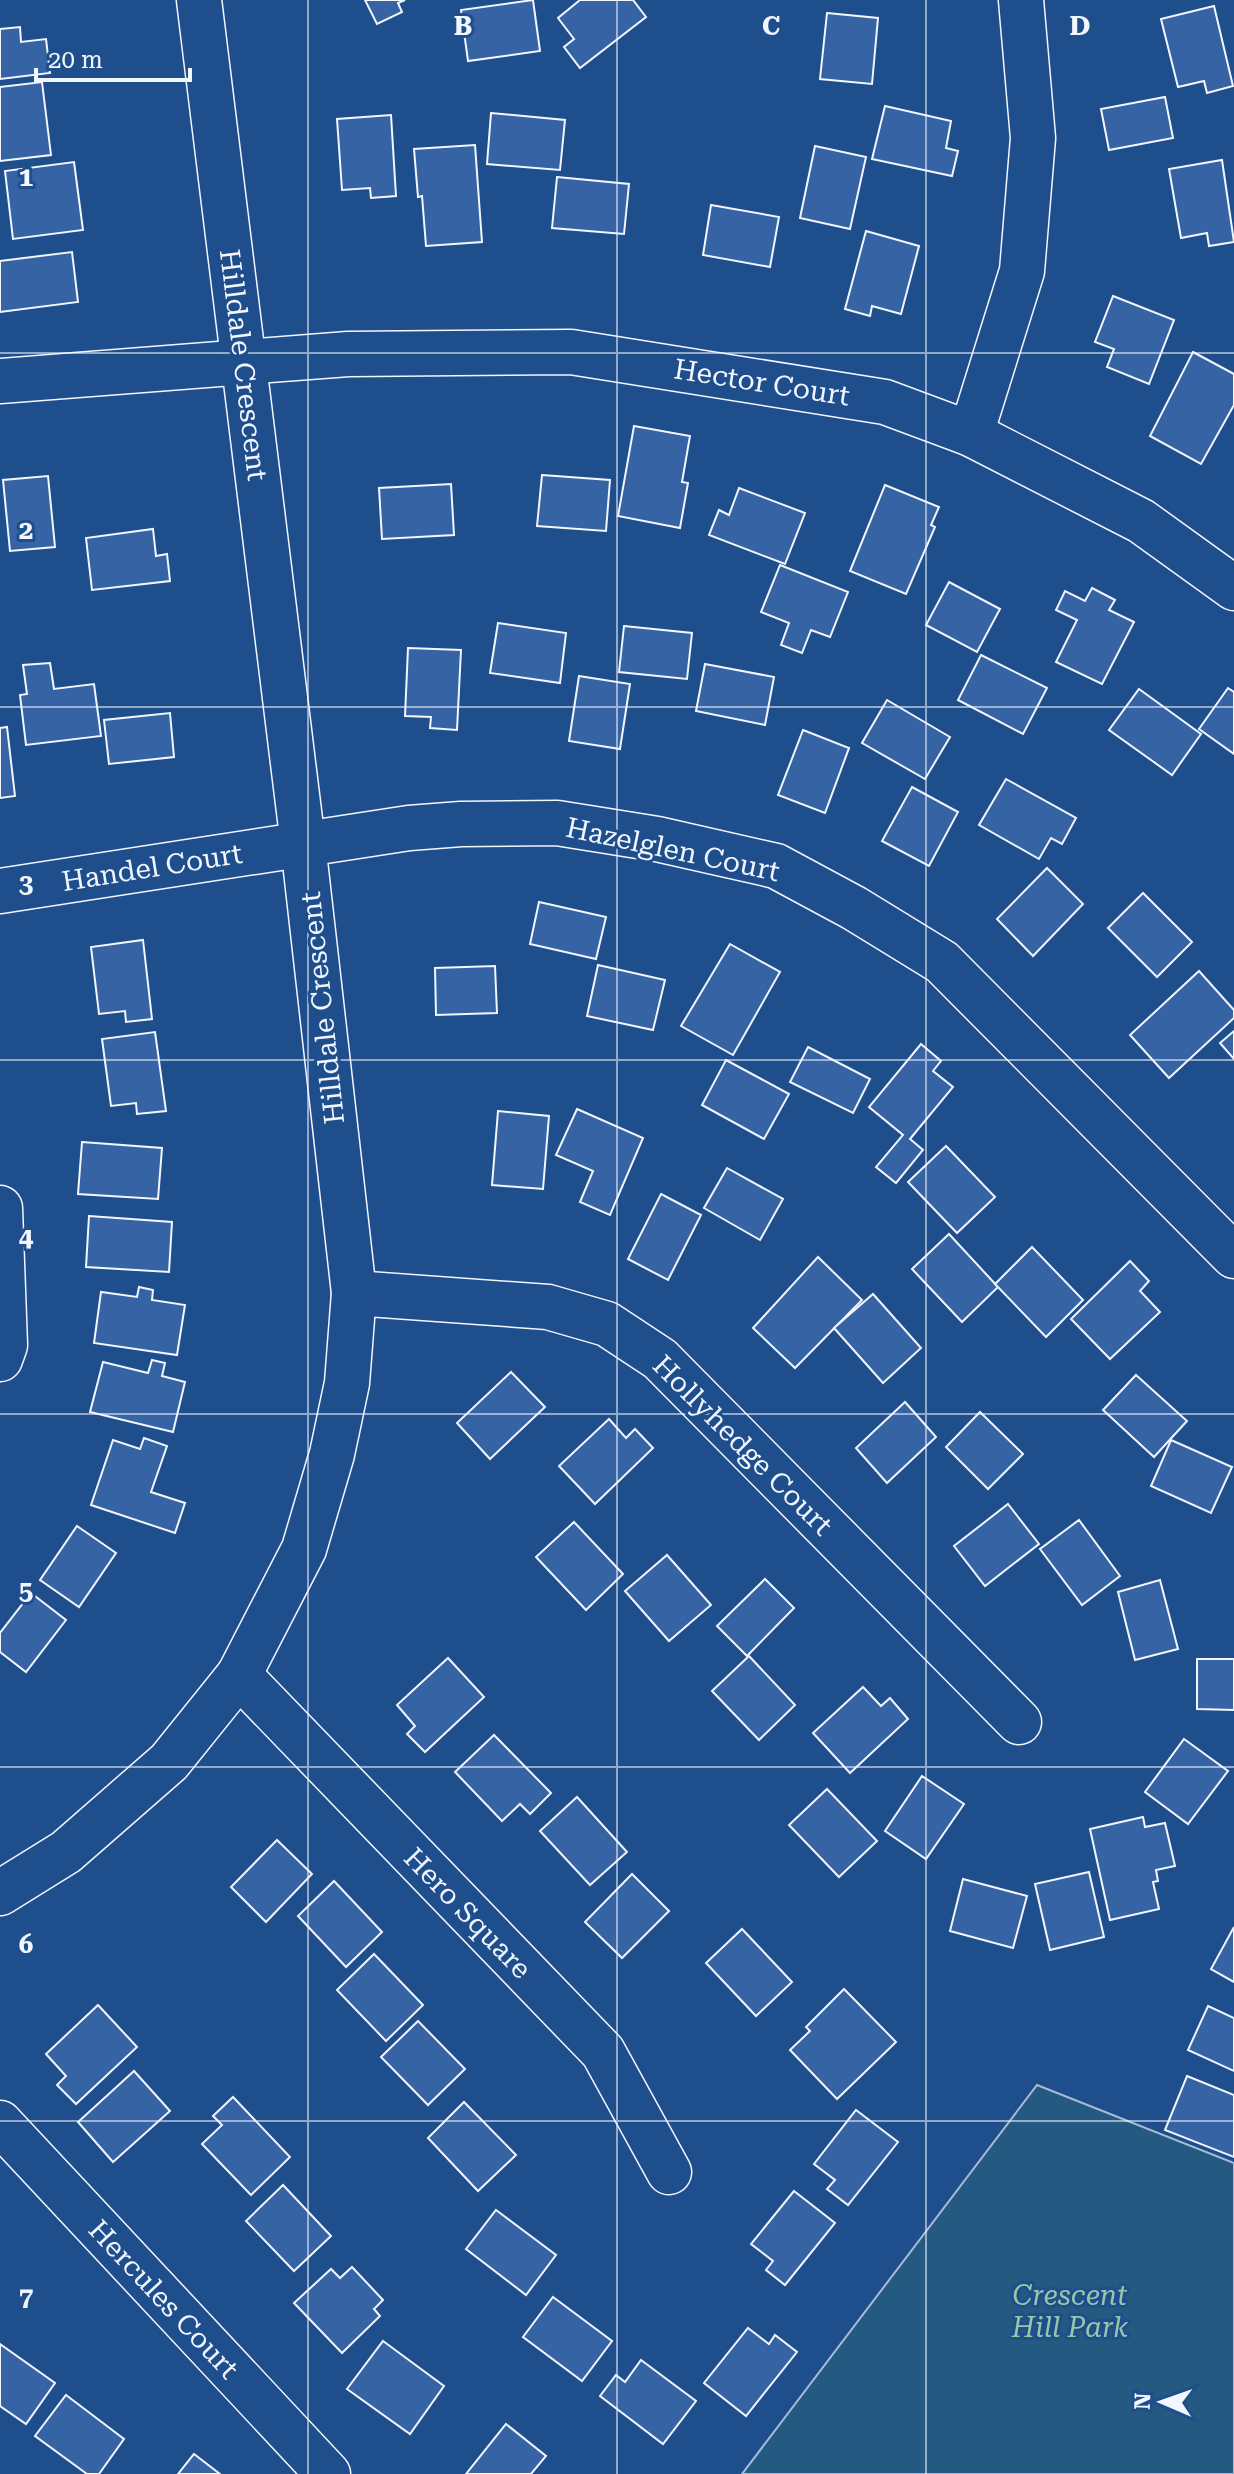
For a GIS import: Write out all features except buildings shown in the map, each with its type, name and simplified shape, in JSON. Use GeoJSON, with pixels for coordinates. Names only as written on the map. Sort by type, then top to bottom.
{"type":"FeatureCollection","features":[{"type":"Feature","properties":{"kind":"street","name":"Hilldale Crescent"},"geometry":{"type":"LineString","coordinates":[[0,1893],[66,1852],[169,1762],[239,1675],[304,1549],[332,1454],[347,1383],[354,1293],[303,844],[199,0]]}},
{"type":"Feature","properties":{"kind":"street"},"geometry":{"type":"LineString","coordinates":[[971,434],[1022,271],[1033,138],[1021,0]]}},
{"type":"Feature","properties":{"kind":"street","name":"Hector Court"},"geometry":{"type":"LineString","coordinates":[[0,381],[348,354],[571,352],[885,402],[971,434],[1141,521],[1234,588]]}},
{"type":"Feature","properties":{"kind":"street","name":"Hazelglen Court"},"geometry":{"type":"LineString","coordinates":[[303,844],[409,828],[557,823],[657,839],[776,866],[854,908],[942,962],[1234,1256]]}},
{"type":"Feature","properties":{"kind":"street","name":"Handel Court"},"geometry":{"type":"LineString","coordinates":[[0,891],[303,844]]}},
{"type":"Feature","properties":{"kind":"street"},"geometry":{"type":"LineString","coordinates":[[0,1208],[5,1345],[0,1359]]}},
{"type":"Feature","properties":{"kind":"street","name":"Hollyhedge Court"},"geometry":{"type":"LineString","coordinates":[[354,1293],[548,1307],[607,1324],[660,1359],[1019,1722]]}},
{"type":"Feature","properties":{"kind":"street","name":"Hero Square"},"geometry":{"type":"LineString","coordinates":[[239,1675],[603,2052],[669,2172]]}},
{"type":"Feature","properties":{"kind":"street","name":"Hercules Court"},"geometry":{"type":"LineString","coordinates":[[0,2123],[328,2474]]}},
{"type":"Feature","properties":{"kind":"green space","name":"Crescent Hill Park"},"geometry":{"type":"Polygon","coordinates":[[[1037,2085],[1234,2163],[1234,2474],[742,2474],[1037,2085]]]}}]}
